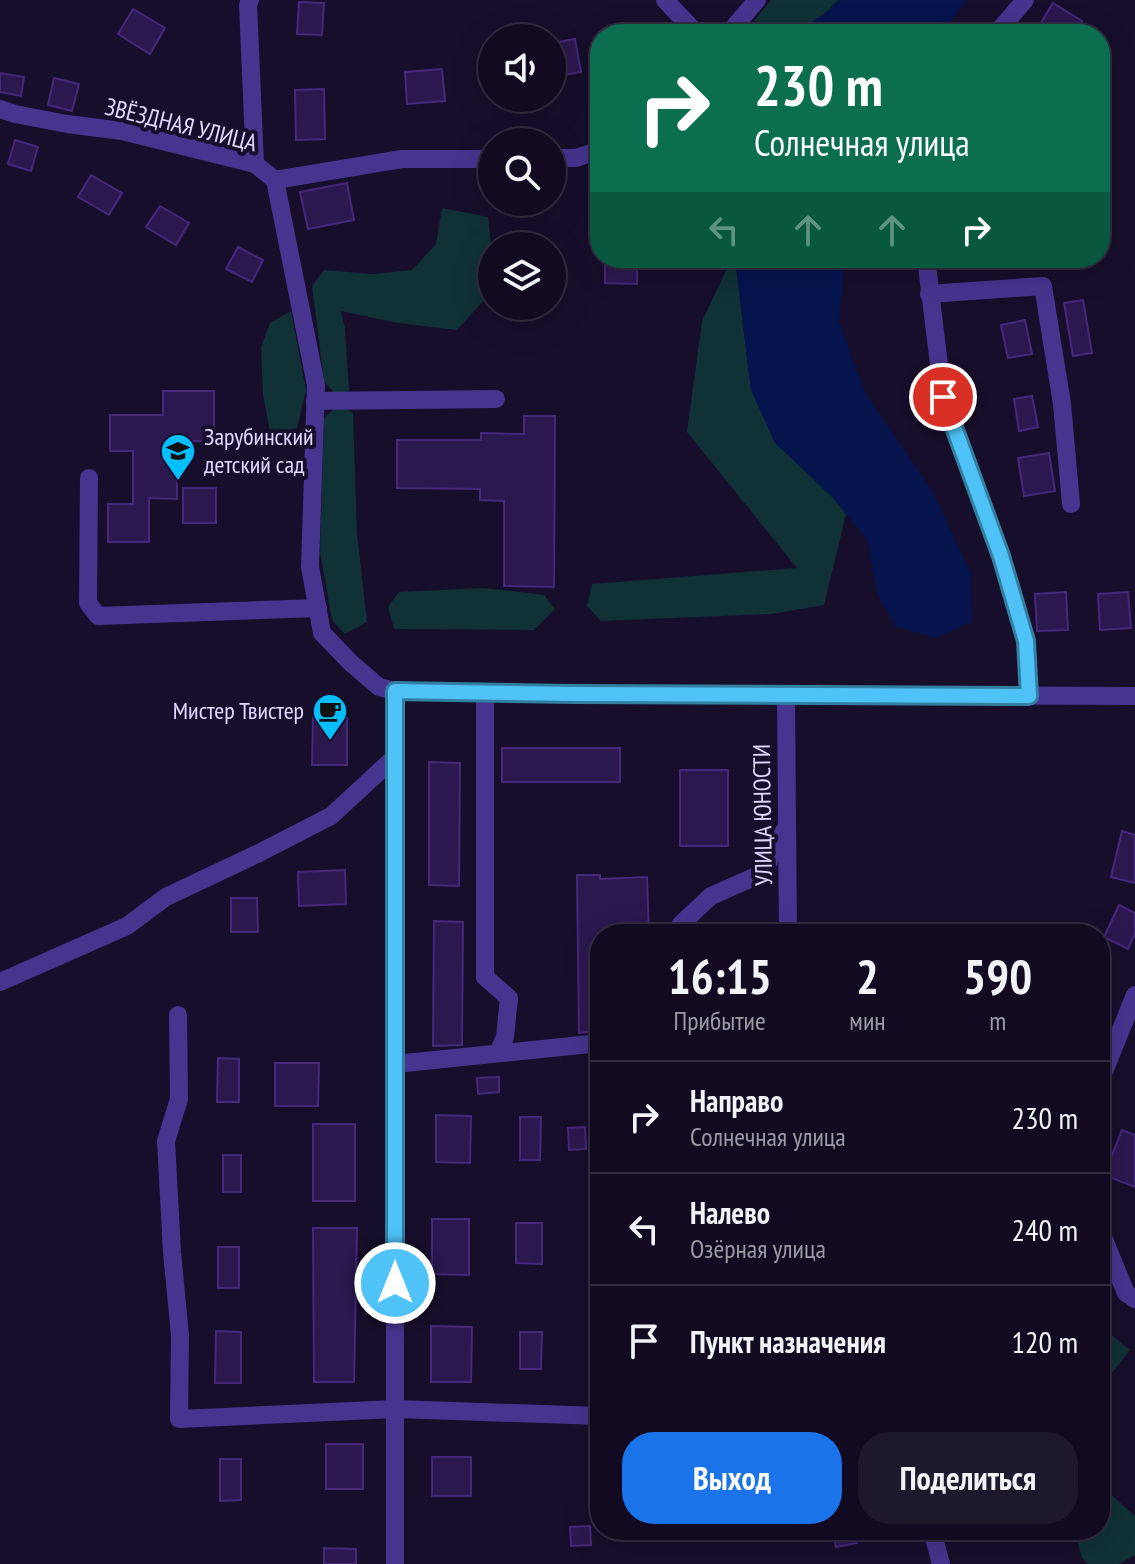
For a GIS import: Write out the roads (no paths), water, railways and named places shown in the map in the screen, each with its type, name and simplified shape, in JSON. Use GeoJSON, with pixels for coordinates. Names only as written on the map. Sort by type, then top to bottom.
{"type":"FeatureCollection","features":[{"type":"Feature","properties":{"kind":"street"},"geometry":{"type":"LineString","coordinates":[[250,0],[255,164]]}},
{"type":"Feature","properties":{"kind":"street"},"geometry":{"type":"LineString","coordinates":[[665,0],[688,24]]}},
{"type":"Feature","properties":{"kind":"street"},"geometry":{"type":"LineString","coordinates":[[737,24],[757,0]]}},
{"type":"Feature","properties":{"kind":"street"},"geometry":{"type":"LineString","coordinates":[[1005,24],[1025,0]]}},
{"type":"Feature","properties":{"kind":"street","name":"ЗВЁЗДНАЯ УЛИЦА"},"geometry":{"type":"LineString","coordinates":[[0,109],[67,124],[122,131],[255,164],[275,180],[402,159],[478,159]]}},
{"type":"Feature","properties":{"kind":"street"},"geometry":{"type":"LineString","coordinates":[[566,158],[590,153]]}},
{"type":"Feature","properties":{"kind":"street"},"geometry":{"type":"LineString","coordinates":[[275,180],[316,385],[310,567],[322,633],[379,687],[395,691],[485,693],[1135,696]]}},
{"type":"Feature","properties":{"kind":"street"},"geometry":{"type":"LineString","coordinates":[[927,268],[943,397],[1001,556],[1022,626],[1026,641],[1029,696]]}},
{"type":"Feature","properties":{"kind":"street"},"geometry":{"type":"LineString","coordinates":[[929,294],[1043,286],[1062,404],[1071,504]]}},
{"type":"Feature","properties":{"kind":"street"},"geometry":{"type":"LineString","coordinates":[[315,401],[496,399]]}},
{"type":"Feature","properties":{"kind":"street"},"geometry":{"type":"LineString","coordinates":[[89,478],[88,603],[98,616],[318,608]]}},
{"type":"Feature","properties":{"kind":"street"},"geometry":{"type":"LineString","coordinates":[[395,691],[395,1564]]}},
{"type":"Feature","properties":{"kind":"street"},"geometry":{"type":"LineString","coordinates":[[485,693],[485,977],[509,998],[505,1037],[498,1053]]}},
{"type":"Feature","properties":{"kind":"street","name":"УЛИЦА ЮНОСТИ"},"geometry":{"type":"LineString","coordinates":[[786,695],[788,924]]}},
{"type":"Feature","properties":{"kind":"street"},"geometry":{"type":"LineString","coordinates":[[0,982],[127,926],[166,897],[331,816],[395,757]]}},
{"type":"Feature","properties":{"kind":"street"},"geometry":{"type":"LineString","coordinates":[[681,924],[711,896],[763,873],[787,825]]}},
{"type":"Feature","properties":{"kind":"street"},"geometry":{"type":"LineString","coordinates":[[1110,1056],[1135,995]]}},
{"type":"Feature","properties":{"kind":"street"},"geometry":{"type":"LineString","coordinates":[[178,1015],[179,1099],[166,1141],[180,1335],[179,1419],[396,1409],[590,1416]]}},
{"type":"Feature","properties":{"kind":"street"},"geometry":{"type":"LineString","coordinates":[[395,1064],[590,1044]]}},
{"type":"Feature","properties":{"kind":"street"},"geometry":{"type":"LineString","coordinates":[[1110,1254],[1126,1293],[1135,1299]]}},
{"type":"Feature","properties":{"kind":"street"},"geometry":{"type":"LineString","coordinates":[[935,1540],[941,1564]]}},
{"type":"Feature","properties":{"kind":"place","name":"Зарубинский детский сад"},"geometry":{"type":"Point","coordinates":[178,482]}},
{"type":"Feature","properties":{"kind":"place","name":"Мистер Твистер"},"geometry":{"type":"Point","coordinates":[330,742]}}]}
